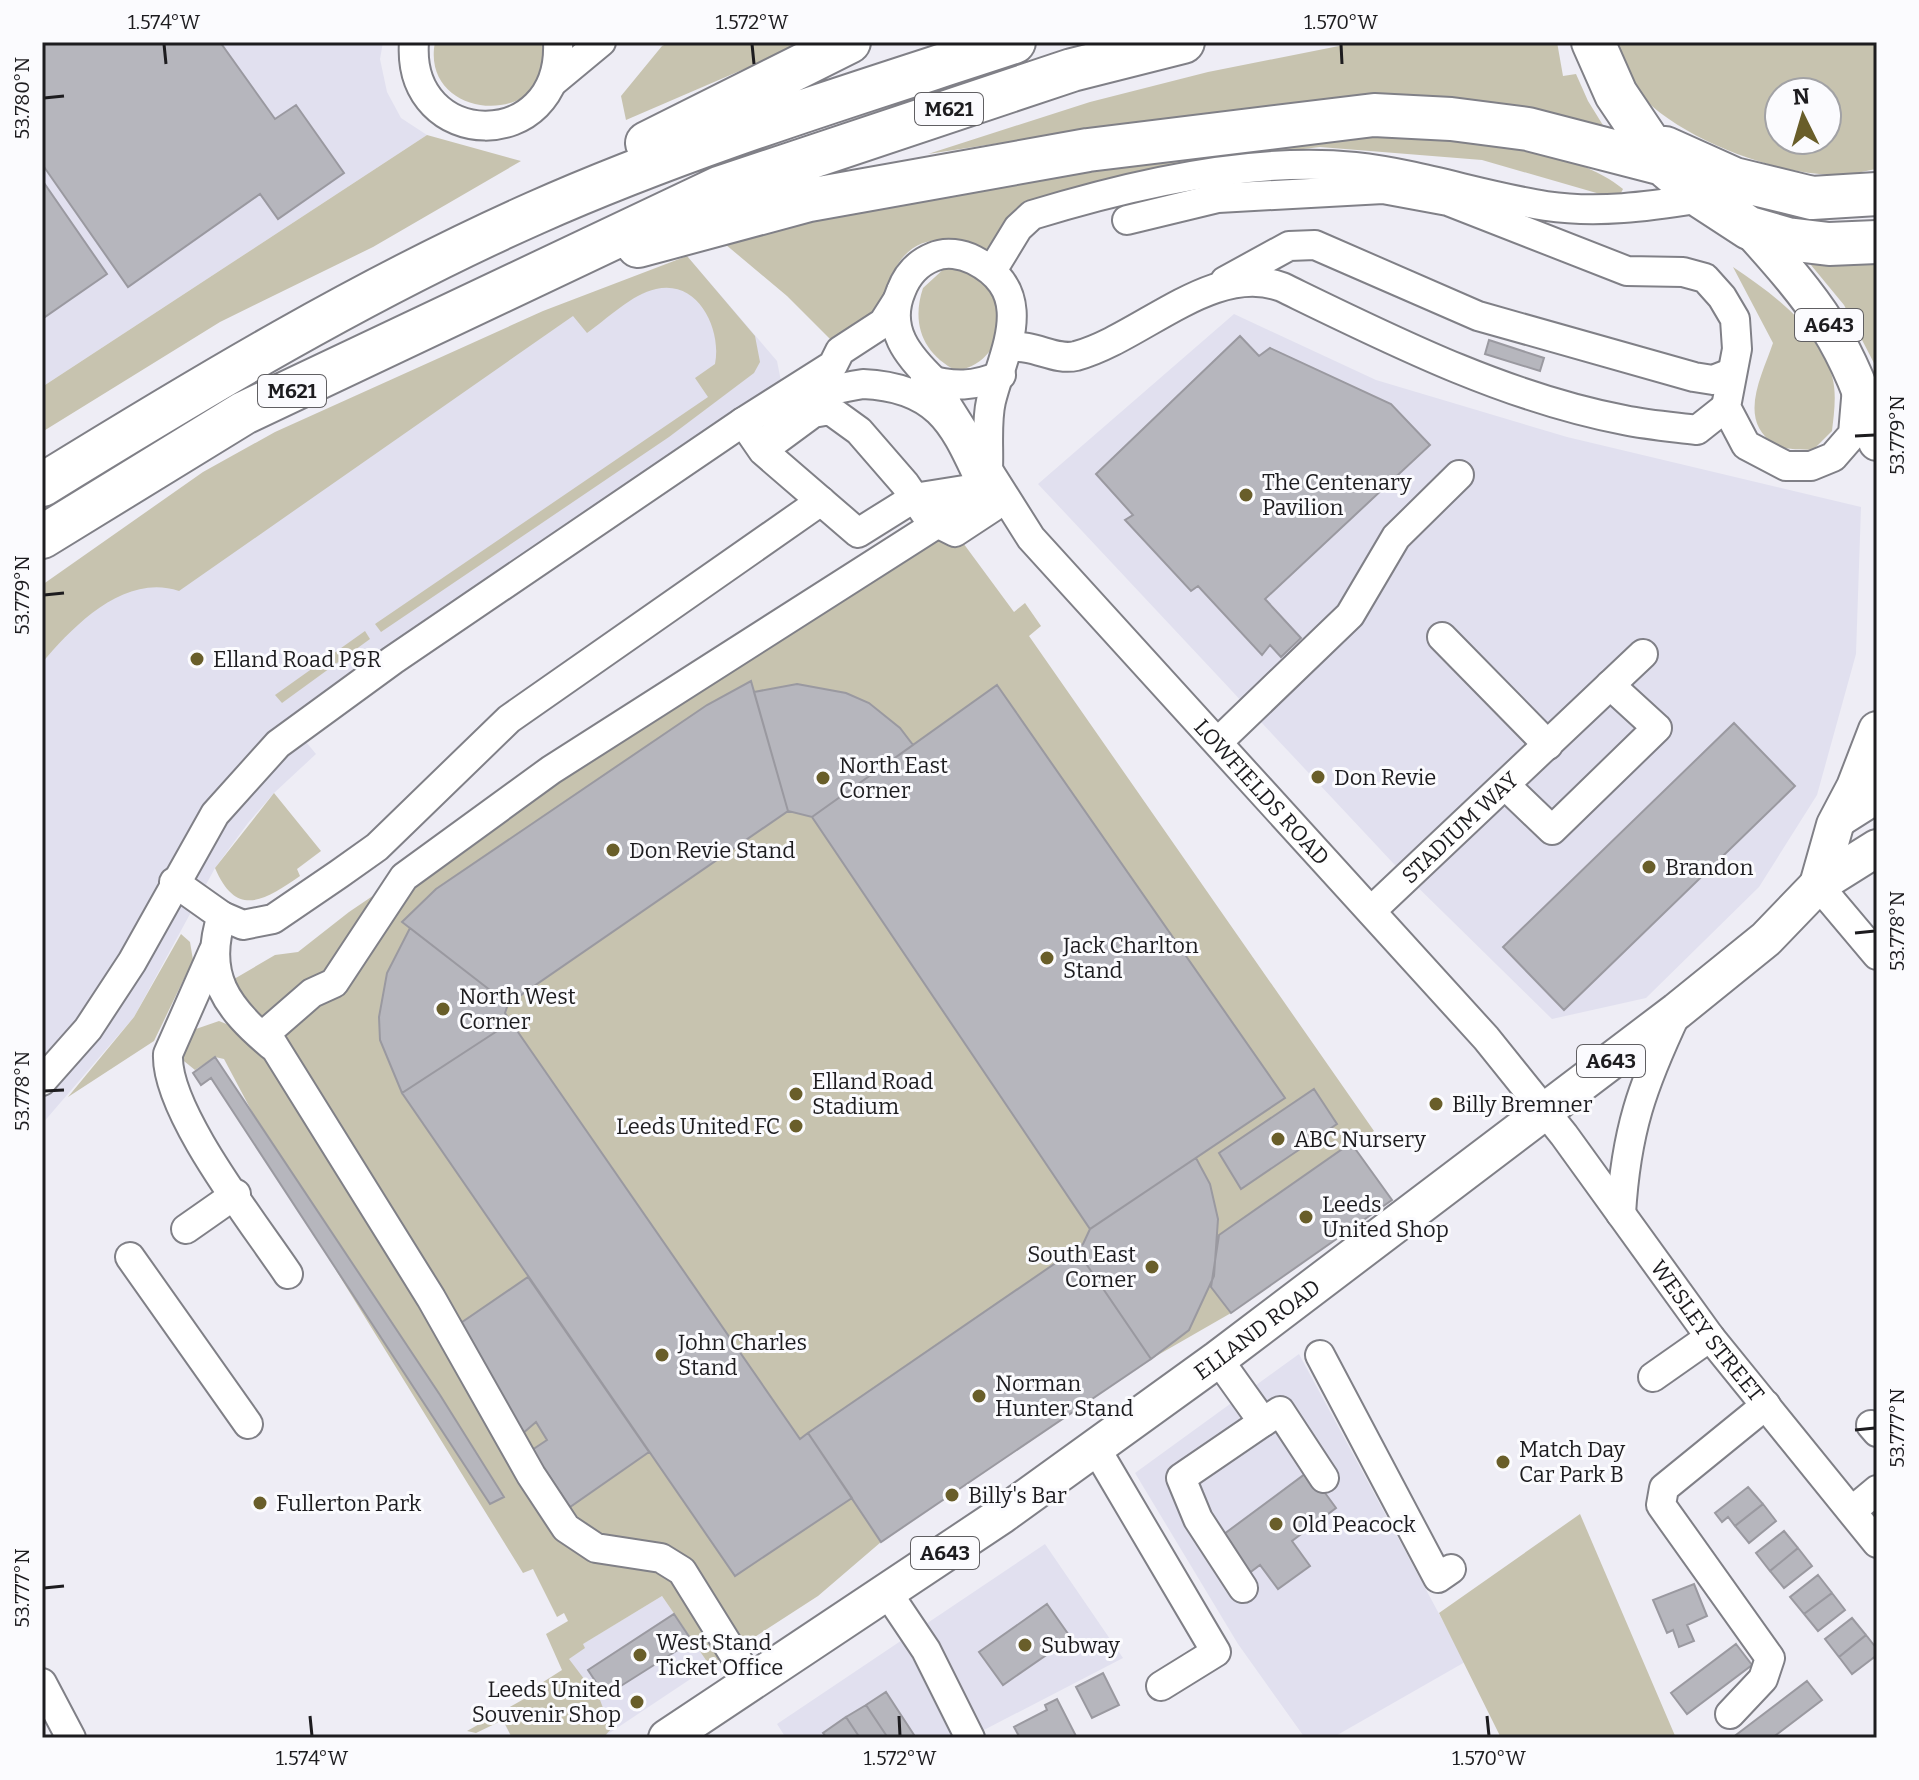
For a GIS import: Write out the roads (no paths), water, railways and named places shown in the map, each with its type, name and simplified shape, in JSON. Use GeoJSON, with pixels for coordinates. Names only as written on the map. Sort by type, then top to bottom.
{"type":"FeatureCollection","features":[{"type":"Feature","properties":{"kind":"highway"},"geometry":{"type":"LineString","coordinates":[[673,142],[849,42]]}},
{"type":"Feature","properties":{"kind":"highway","name":"M621"},"geometry":{"type":"LineString","coordinates":[[42,485],[351,305],[673,142],[1014,42]]}},
{"type":"Feature","properties":{"kind":"highway","name":"M621"},"geometry":{"type":"LineString","coordinates":[[42,537],[244,413],[554,267],[723,206],[1058,75],[1183,42]]}},
{"type":"Feature","properties":{"kind":"highway"},"geometry":{"type":"LineString","coordinates":[[1593,42],[1616,94],[1654,152],[1703,198],[1749,228],[1787,239],[1829,244],[1877,242]]}},
{"type":"Feature","properties":{"kind":"highway"},"geometry":{"type":"LineString","coordinates":[[723,206],[809,200],[1088,150],[1374,115],[1451,119],[1528,129],[1654,152],[1734,179],[1812,198],[1877,194]]}},
{"type":"Feature","properties":{"kind":"main road","name":"A643"},"geometry":{"type":"LineString","coordinates":[[1749,228],[1824,315],[1867,388],[1877,442]]}},
{"type":"Feature","properties":{"kind":"main road","name":"ELLAND ROAD"},"geometry":{"type":"LineString","coordinates":[[1818,885],[1835,825],[1855,787],[1877,730]]}},
{"type":"Feature","properties":{"kind":"main road","name":"ELLAND ROAD"},"geometry":{"type":"LineString","coordinates":[[667,1738],[887,1592],[1218,1359],[1677,1011],[1766,939],[1818,885],[1877,848]]}},
{"type":"Feature","properties":{"kind":"street"},"geometry":{"type":"LineString","coordinates":[[414,42],[413,60],[418,81],[429,99],[444,114],[464,124],[486,127],[507,124],[527,115],[543,100],[554,81],[559,61],[558,42]]}},
{"type":"Feature","properties":{"kind":"street"},"geometry":{"type":"LineString","coordinates":[[554,81],[601,42]]}},
{"type":"Feature","properties":{"kind":"street"},"geometry":{"type":"LineString","coordinates":[[993,269],[1018,228],[1032,215],[1180,179],[1251,170],[1307,165],[1355,167],[1469,188],[1544,206],[1607,211],[1703,198]]}},
{"type":"Feature","properties":{"kind":"street"},"geometry":{"type":"LineString","coordinates":[[1127,220],[1218,198],[1383,189],[1448,201],[1627,271],[1683,272],[1705,278],[1722,297],[1735,319],[1737,349],[1726,407],[1746,445],[1786,466],[1811,466],[1833,457],[1853,434],[1867,388]]}},
{"type":"Feature","properties":{"kind":"street"},"geometry":{"type":"LineString","coordinates":[[1588,254],[1584,235],[1590,224],[1607,211]]}},
{"type":"Feature","properties":{"kind":"street"},"geometry":{"type":"LineString","coordinates":[[833,365],[849,372],[891,370],[946,390],[962,386],[1026,347],[1075,356],[1141,328],[1289,246],[1315,245],[1478,316],[1694,377],[1713,380],[1731,373]]}},
{"type":"Feature","properties":{"kind":"street"},"geometry":{"type":"LineString","coordinates":[[42,1081],[88,1029],[132,962],[174,882],[215,814],[278,744],[393,660],[743,422],[833,365],[840,351],[883,323],[904,283],[920,262],[941,253],[965,255],[993,269],[1010,308],[1013,327],[990,403],[988,484],[993,507],[955,532],[929,519],[839,413],[830,410],[813,413],[775,441],[777,424],[798,405],[825,392],[863,384],[903,389],[933,404],[949,420],[988,484]]}},
{"type":"Feature","properties":{"kind":"street"},"geometry":{"type":"LineString","coordinates":[[1217,286],[1256,281],[1270,283],[1458,368],[1550,400],[1623,420],[1697,430],[1726,407]]}},
{"type":"Feature","properties":{"kind":"street","name":"LOWFIELDS ROAD"},"geometry":{"type":"LineString","coordinates":[[897,301],[894,322],[899,337],[913,361],[946,390],[947,405],[988,484],[1031,538],[1219,741],[1486,1038],[1545,1111]]}},
{"type":"Feature","properties":{"kind":"street"},"geometry":{"type":"LineString","coordinates":[[743,422],[763,451],[858,533],[914,498],[988,484]]}},
{"type":"Feature","properties":{"kind":"street"},"geometry":{"type":"LineString","coordinates":[[1219,741],[1350,615],[1396,537],[1459,475]]}},
{"type":"Feature","properties":{"kind":"street"},"geometry":{"type":"LineString","coordinates":[[174,882],[222,916],[243,925],[273,919],[377,847],[509,719],[821,501]]}},
{"type":"Feature","properties":{"kind":"street"},"geometry":{"type":"LineString","coordinates":[[751,1682],[682,1571],[661,1558],[596,1548],[566,1528],[531,1475],[431,1298],[266,1033],[271,1025],[312,993],[334,983],[404,877],[551,770],[938,524]]}},
{"type":"Feature","properties":{"kind":"street"},"geometry":{"type":"LineString","coordinates":[[1442,637],[1548,745]]}},
{"type":"Feature","properties":{"kind":"street","name":"STADIUM WAY"},"geometry":{"type":"LineString","coordinates":[[1371,911],[1643,654]]}},
{"type":"Feature","properties":{"kind":"street"},"geometry":{"type":"LineString","coordinates":[[1506,786],[1552,830],[1657,728],[1610,685]]}},
{"type":"Feature","properties":{"kind":"street"},"geometry":{"type":"LineString","coordinates":[[1835,825],[1877,799]]}},
{"type":"Feature","properties":{"kind":"street"},"geometry":{"type":"LineString","coordinates":[[1818,885],[1877,955]]}},
{"type":"Feature","properties":{"kind":"street"},"geometry":{"type":"LineString","coordinates":[[222,916],[213,952],[168,1054],[167,1072],[181,1112],[288,1274]]}},
{"type":"Feature","properties":{"kind":"street"},"geometry":{"type":"LineString","coordinates":[[213,952],[222,990],[238,1018],[271,1045]]}},
{"type":"Feature","properties":{"kind":"street"},"geometry":{"type":"LineString","coordinates":[[1621,1214],[1633,1116],[1644,1083],[1677,1011]]}},
{"type":"Feature","properties":{"kind":"street","name":"WESLEY STREET"},"geometry":{"type":"LineString","coordinates":[[1545,1111],[1710,1337],[1877,1543]]}},
{"type":"Feature","properties":{"kind":"street"},"geometry":{"type":"LineString","coordinates":[[186,1229],[236,1194]]}},
{"type":"Feature","properties":{"kind":"street"},"geometry":{"type":"LineString","coordinates":[[130,1257],[248,1424]]}},
{"type":"Feature","properties":{"kind":"street"},"geometry":{"type":"LineString","coordinates":[[1653,1377],[1710,1337]]}},
{"type":"Feature","properties":{"kind":"street"},"geometry":{"type":"LineString","coordinates":[[1320,1355],[1438,1578],[1451,1569]]}},
{"type":"Feature","properties":{"kind":"street"},"geometry":{"type":"LineString","coordinates":[[1218,1359],[1263,1422]]}},
{"type":"Feature","properties":{"kind":"street"},"geometry":{"type":"LineString","coordinates":[[1730,1714],[1763,1679],[1770,1658],[1661,1505],[1664,1488],[1766,1405]]}},
{"type":"Feature","properties":{"kind":"street"},"geometry":{"type":"LineString","coordinates":[[1243,1588],[1198,1519],[1181,1478],[1280,1411],[1324,1478]]}},
{"type":"Feature","properties":{"kind":"street"},"geometry":{"type":"LineString","coordinates":[[1095,1447],[1216,1652],[1161,1686]]}},
{"type":"Feature","properties":{"kind":"street"},"geometry":{"type":"LineString","coordinates":[[1853,1510],[1877,1490]]}},
{"type":"Feature","properties":{"kind":"street"},"geometry":{"type":"LineString","coordinates":[[887,1592],[926,1650],[970,1738]]}},
{"type":"Feature","properties":{"kind":"street"},"geometry":{"type":"LineString","coordinates":[[42,1683],[71,1738]]}},
{"type":"Feature","properties":{"kind":"place","name":"The Centenary Pavilion"},"geometry":{"type":"Point","coordinates":[1246,495]}},
{"type":"Feature","properties":{"kind":"place","name":"Elland Road P&R"},"geometry":{"type":"Point","coordinates":[197,659]}},
{"type":"Feature","properties":{"kind":"place","name":"Don Revie"},"geometry":{"type":"Point","coordinates":[1318,777]}},
{"type":"Feature","properties":{"kind":"place","name":"North East Corner"},"geometry":{"type":"Point","coordinates":[823,778]}},
{"type":"Feature","properties":{"kind":"place","name":"Don Revie Stand"},"geometry":{"type":"Point","coordinates":[613,850]}},
{"type":"Feature","properties":{"kind":"place","name":"Brandon"},"geometry":{"type":"Point","coordinates":[1649,867]}},
{"type":"Feature","properties":{"kind":"place","name":"Jack Charlton Stand"},"geometry":{"type":"Point","coordinates":[1047,958]}},
{"type":"Feature","properties":{"kind":"place","name":"North West Corner"},"geometry":{"type":"Point","coordinates":[443,1009]}},
{"type":"Feature","properties":{"kind":"place","name":"Elland Road Stadium"},"geometry":{"type":"Point","coordinates":[796,1094]}},
{"type":"Feature","properties":{"kind":"place","name":"Billy Bremner"},"geometry":{"type":"Point","coordinates":[1436,1104]}},
{"type":"Feature","properties":{"kind":"place","name":"Leeds United FC"},"geometry":{"type":"Point","coordinates":[796,1126]}},
{"type":"Feature","properties":{"kind":"place","name":"ABC Nursery"},"geometry":{"type":"Point","coordinates":[1278,1139]}},
{"type":"Feature","properties":{"kind":"place","name":"Leeds United Shop"},"geometry":{"type":"Point","coordinates":[1306,1217]}},
{"type":"Feature","properties":{"kind":"place","name":"South East Corner"},"geometry":{"type":"Point","coordinates":[1152,1267]}},
{"type":"Feature","properties":{"kind":"place","name":"John Charles Stand"},"geometry":{"type":"Point","coordinates":[662,1355]}},
{"type":"Feature","properties":{"kind":"place","name":"Norman Hunter Stand"},"geometry":{"type":"Point","coordinates":[979,1396]}},
{"type":"Feature","properties":{"kind":"place","name":"Match Day Car Park B"},"geometry":{"type":"Point","coordinates":[1503,1462]}},
{"type":"Feature","properties":{"kind":"place","name":"Billy's Bar"},"geometry":{"type":"Point","coordinates":[952,1495]}},
{"type":"Feature","properties":{"kind":"place","name":"Fullerton Park"},"geometry":{"type":"Point","coordinates":[260,1503]}},
{"type":"Feature","properties":{"kind":"place","name":"Old Peacock"},"geometry":{"type":"Point","coordinates":[1276,1524]}},
{"type":"Feature","properties":{"kind":"place","name":"Subway"},"geometry":{"type":"Point","coordinates":[1025,1645]}},
{"type":"Feature","properties":{"kind":"place","name":"West Stand Ticket Office"},"geometry":{"type":"Point","coordinates":[640,1655]}},
{"type":"Feature","properties":{"kind":"place","name":"Leeds United Souvenir Shop"},"geometry":{"type":"Point","coordinates":[637,1702]}}]}
